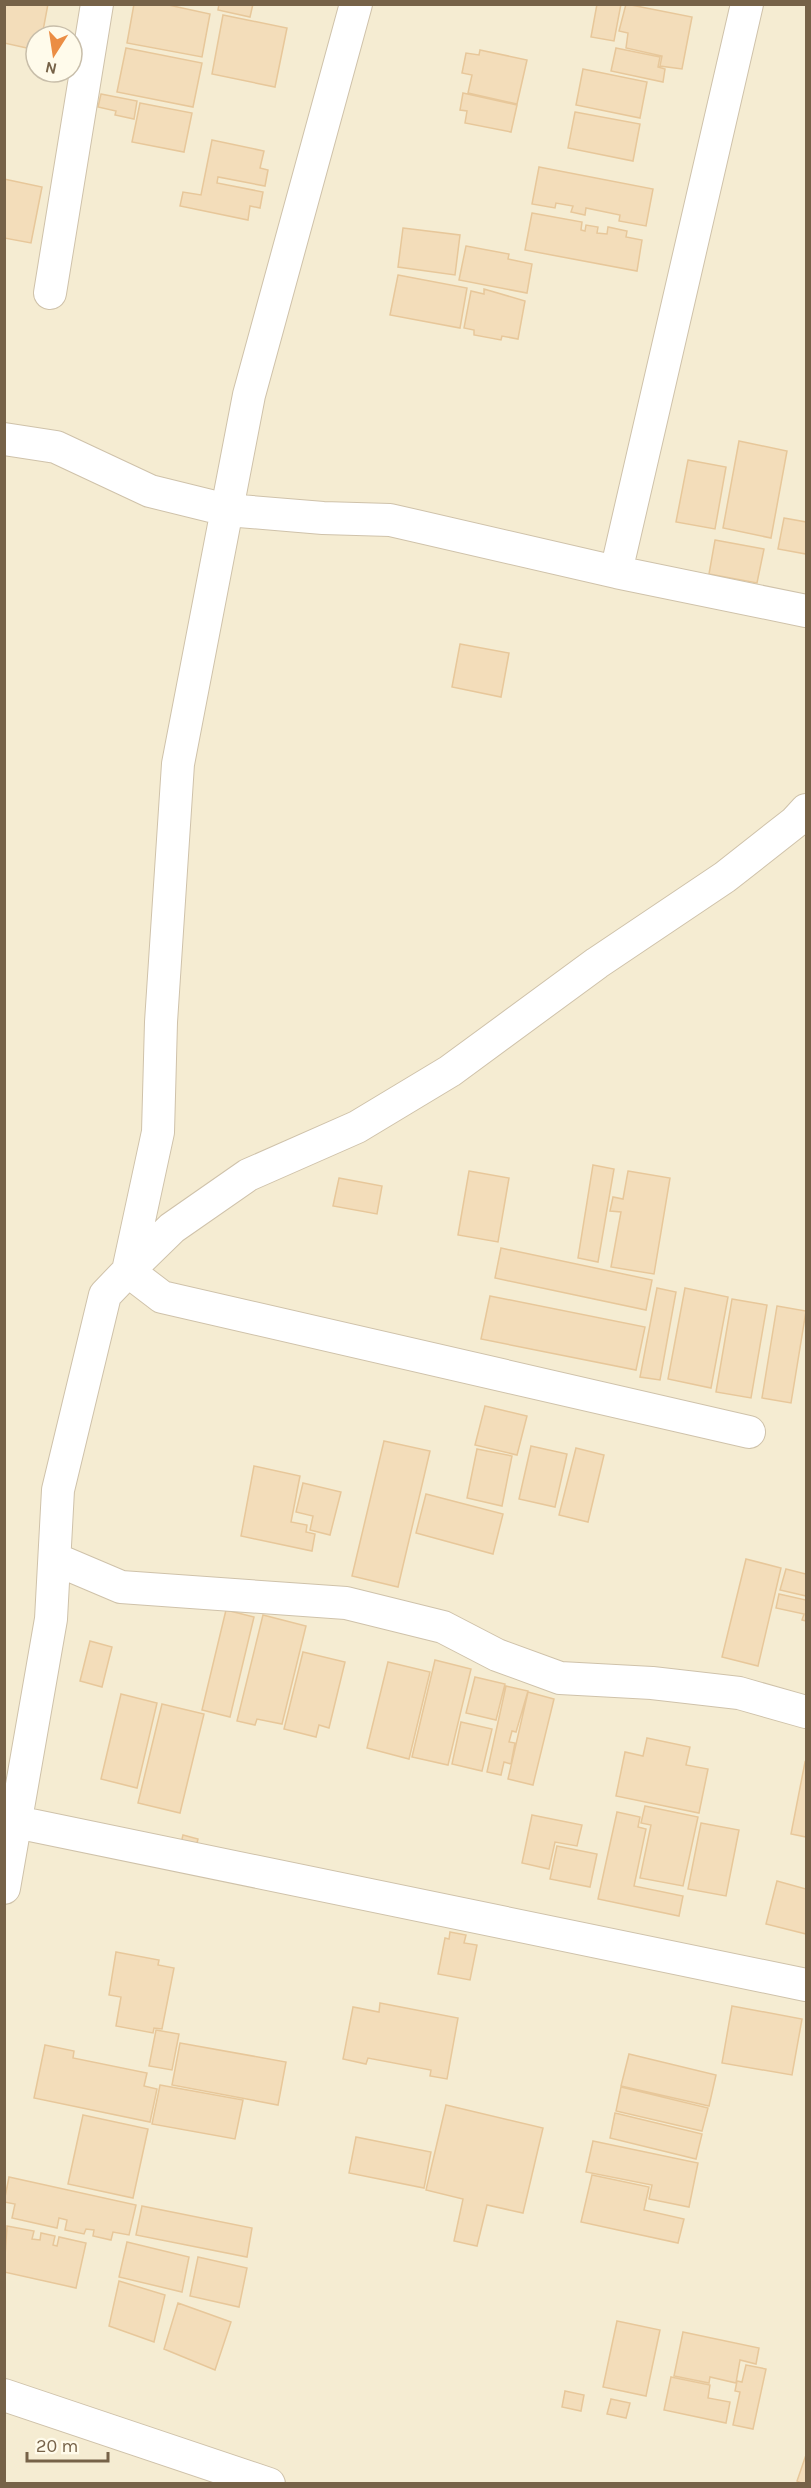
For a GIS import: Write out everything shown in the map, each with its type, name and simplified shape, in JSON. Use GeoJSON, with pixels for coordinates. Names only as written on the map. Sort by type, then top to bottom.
{"type":"FeatureCollection","features":[{"type":"Feature","properties":{"kind":"street"},"geometry":{"type":"LineString","coordinates":[[50,293],[97,4]]}},
{"type":"Feature","properties":{"kind":"street"},"geometry":{"type":"LineString","coordinates":[[128,1270],[158,1132],[161,1022],[178,764],[249,395],[356,4]]}},
{"type":"Feature","properties":{"kind":"street"},"geometry":{"type":"LineString","coordinates":[[616,572],[747,4]]}},
{"type":"Feature","properties":{"kind":"street"},"geometry":{"type":"LineString","coordinates":[[4,439],[56,447],[150,491],[227,510],[323,518],[390,520],[616,572],[807,611]]}},
{"type":"Feature","properties":{"kind":"street"},"geometry":{"type":"LineString","coordinates":[[4,1888],[51,1619],[58,1490],[105,1295],[172,1228],[248,1175],[357,1127],[450,1071],[597,963],[725,877],[807,810]]}},
{"type":"Feature","properties":{"kind":"street"},"geometry":{"type":"LineString","coordinates":[[128,1270],[162,1297],[749,1432]]}},
{"type":"Feature","properties":{"kind":"street"},"geometry":{"type":"LineString","coordinates":[[55,1559],[121,1587],[346,1603],[442,1627],[497,1655],[560,1678],[652,1683],[739,1694],[807,1712]]}},
{"type":"Feature","properties":{"kind":"street"},"geometry":{"type":"LineString","coordinates":[[16,1822],[807,1985]]}},
{"type":"Feature","properties":{"kind":"street"},"geometry":{"type":"LineString","coordinates":[[4,2395],[269,2484]]}},
{"type":"Feature","properties":{"kind":"shaded area"},"geometry":{"type":"Polygon","coordinates":[[[5,5],[806,5],[806,2483],[5,2483],[5,5]]]}},
{"type":"Feature","properties":{"kind":"building"},"geometry":{"type":"Polygon","coordinates":[[[4,4],[48,4],[44,24],[24,24],[24,47],[4,43],[4,4]]]}},
{"type":"Feature","properties":{"kind":"building"},"geometry":{"type":"Polygon","coordinates":[[[134,4],[164,4],[210,14],[202,57],[127,43],[134,4]]]}},
{"type":"Feature","properties":{"kind":"building"},"geometry":{"type":"Polygon","coordinates":[[[219,4],[253,4],[250,17],[218,10],[219,4]]]}},
{"type":"Feature","properties":{"kind":"building"},"geometry":{"type":"Polygon","coordinates":[[[597,4],[621,4],[614,41],[591,37],[597,4]]]}},
{"type":"Feature","properties":{"kind":"building"},"geometry":{"type":"Polygon","coordinates":[[[626,4],[692,17],[682,69],[660,66],[662,56],[626,48],[628,33],[619,31],[626,4]]]}},
{"type":"Feature","properties":{"kind":"building"},"geometry":{"type":"Polygon","coordinates":[[[223,15],[287,28],[275,87],[212,74],[223,15]]]}},
{"type":"Feature","properties":{"kind":"building"},"geometry":{"type":"Polygon","coordinates":[[[126,48],[202,63],[193,107],[117,92],[126,48]]]}},
{"type":"Feature","properties":{"kind":"building"},"geometry":{"type":"Polygon","coordinates":[[[616,48],[660,57],[658,67],[665,69],[663,82],[611,71],[616,48]]]}},
{"type":"Feature","properties":{"kind":"building"},"geometry":{"type":"Polygon","coordinates":[[[480,50],[527,60],[517,104],[468,93],[472,75],[462,73],[466,53],[479,55],[480,50]]]}},
{"type":"Feature","properties":{"kind":"building"},"geometry":{"type":"Polygon","coordinates":[[[583,69],[647,82],[640,118],[576,105],[583,69]]]}},
{"type":"Feature","properties":{"kind":"building"},"geometry":{"type":"Polygon","coordinates":[[[463,93],[517,105],[511,132],[465,123],[467,111],[460,110],[463,93]]]}},
{"type":"Feature","properties":{"kind":"building"},"geometry":{"type":"Polygon","coordinates":[[[101,94],[137,101],[134,119],[115,115],[116,111],[98,107],[101,94]]]}},
{"type":"Feature","properties":{"kind":"building"},"geometry":{"type":"Polygon","coordinates":[[[140,103],[192,113],[184,152],[132,142],[140,103]]]}},
{"type":"Feature","properties":{"kind":"building"},"geometry":{"type":"Polygon","coordinates":[[[575,112],[640,124],[633,161],[568,148],[575,112]]]}},
{"type":"Feature","properties":{"kind":"building"},"geometry":{"type":"Polygon","coordinates":[[[212,140],[264,151],[260,168],[268,170],[265,186],[218,177],[217,183],[263,192],[260,208],[250,206],[248,220],[180,206],[183,192],[201,195],[212,140]]]}},
{"type":"Feature","properties":{"kind":"building"},"geometry":{"type":"Polygon","coordinates":[[[539,167],[653,189],[646,226],[619,221],[620,215],[586,208],[585,215],[571,212],[573,206],[556,203],[555,208],[532,204],[539,167]]]}},
{"type":"Feature","properties":{"kind":"building"},"geometry":{"type":"Polygon","coordinates":[[[4,179],[42,187],[31,243],[4,238],[4,179]]]}},
{"type":"Feature","properties":{"kind":"building"},"geometry":{"type":"Polygon","coordinates":[[[532,213],[582,222],[581,230],[585,231],[586,225],[598,227],[597,233],[607,234],[608,227],[627,231],[626,237],[642,240],[637,271],[525,250],[532,213]]]}},
{"type":"Feature","properties":{"kind":"building"},"geometry":{"type":"Polygon","coordinates":[[[403,228],[460,235],[455,275],[398,267],[403,228]]]}},
{"type":"Feature","properties":{"kind":"building"},"geometry":{"type":"Polygon","coordinates":[[[466,246],[509,254],[508,259],[532,264],[527,293],[459,280],[466,246]]]}},
{"type":"Feature","properties":{"kind":"building"},"geometry":{"type":"Polygon","coordinates":[[[398,275],[467,288],[460,328],[390,315],[398,275]]]}},
{"type":"Feature","properties":{"kind":"building"},"geometry":{"type":"Polygon","coordinates":[[[484,289],[525,301],[518,339],[502,336],[501,340],[474,335],[474,330],[464,328],[471,291],[484,294],[484,289]]]}},
{"type":"Feature","properties":{"kind":"building"},"geometry":{"type":"Polygon","coordinates":[[[739,441],[787,451],[771,538],[723,528],[739,441]]]}},
{"type":"Feature","properties":{"kind":"building"},"geometry":{"type":"Polygon","coordinates":[[[688,460],[726,467],[715,529],[676,522],[688,460]]]}},
{"type":"Feature","properties":{"kind":"building"},"geometry":{"type":"Polygon","coordinates":[[[784,518],[806,522],[806,554],[778,549],[784,518]]]}},
{"type":"Feature","properties":{"kind":"building"},"geometry":{"type":"Polygon","coordinates":[[[715,540],[764,549],[757,583],[709,574],[715,540]]]}},
{"type":"Feature","properties":{"kind":"building"},"geometry":{"type":"Polygon","coordinates":[[[460,644],[509,653],[501,697],[452,687],[460,644]]]}},
{"type":"Feature","properties":{"kind":"building"},"geometry":{"type":"Polygon","coordinates":[[[593,1165],[614,1169],[598,1262],[578,1258],[593,1165]]]}},
{"type":"Feature","properties":{"kind":"building"},"geometry":{"type":"Polygon","coordinates":[[[469,1171],[509,1178],[498,1242],[458,1235],[469,1171]]]}},
{"type":"Feature","properties":{"kind":"building"},"geometry":{"type":"Polygon","coordinates":[[[628,1171],[670,1178],[654,1274],[611,1267],[621,1212],[610,1211],[613,1197],[623,1199],[628,1171]]]}},
{"type":"Feature","properties":{"kind":"building"},"geometry":{"type":"Polygon","coordinates":[[[339,1178],[382,1186],[377,1214],[333,1206],[339,1178]]]}},
{"type":"Feature","properties":{"kind":"building"},"geometry":{"type":"Polygon","coordinates":[[[501,1248],[652,1280],[646,1310],[495,1278],[501,1248]]]}},
{"type":"Feature","properties":{"kind":"building"},"geometry":{"type":"Polygon","coordinates":[[[657,1288],[676,1292],[660,1380],[640,1377],[657,1288]]]}},
{"type":"Feature","properties":{"kind":"building"},"geometry":{"type":"Polygon","coordinates":[[[685,1288],[728,1297],[711,1388],[668,1379],[685,1288]]]}},
{"type":"Feature","properties":{"kind":"building"},"geometry":{"type":"Polygon","coordinates":[[[490,1296],[645,1327],[636,1370],[481,1339],[490,1296]]]}},
{"type":"Feature","properties":{"kind":"building"},"geometry":{"type":"Polygon","coordinates":[[[732,1299],[767,1305],[751,1398],[716,1392],[732,1299]]]}},
{"type":"Feature","properties":{"kind":"building"},"geometry":{"type":"Polygon","coordinates":[[[777,1306],[806,1311],[791,1403],[762,1398],[777,1306]]]}},
{"type":"Feature","properties":{"kind":"building"},"geometry":{"type":"Polygon","coordinates":[[[485,1406],[527,1416],[517,1455],[475,1445],[485,1406]]]}},
{"type":"Feature","properties":{"kind":"building"},"geometry":{"type":"Polygon","coordinates":[[[384,1441],[430,1451],[398,1587],[352,1576],[384,1441]]]}},
{"type":"Feature","properties":{"kind":"building"},"geometry":{"type":"Polygon","coordinates":[[[531,1446],[567,1454],[555,1507],[519,1499],[531,1446]]]}},
{"type":"Feature","properties":{"kind":"building"},"geometry":{"type":"Polygon","coordinates":[[[576,1448],[604,1455],[588,1522],[559,1515],[576,1448]]]}},
{"type":"Feature","properties":{"kind":"building"},"geometry":{"type":"Polygon","coordinates":[[[477,1449],[512,1456],[502,1506],[467,1498],[477,1449]]]}},
{"type":"Feature","properties":{"kind":"building"},"geometry":{"type":"Polygon","coordinates":[[[254,1466],[300,1476],[291,1522],[307,1525],[306,1532],[315,1534],[312,1551],[241,1536],[254,1466]]]}},
{"type":"Feature","properties":{"kind":"building"},"geometry":{"type":"Polygon","coordinates":[[[303,1483],[341,1492],[330,1535],[310,1530],[313,1516],[296,1512],[303,1483]]]}},
{"type":"Feature","properties":{"kind":"building"},"geometry":{"type":"Polygon","coordinates":[[[426,1494],[503,1514],[493,1554],[416,1533],[426,1494]]]}},
{"type":"Feature","properties":{"kind":"building"},"geometry":{"type":"Polygon","coordinates":[[[746,1559],[781,1568],[758,1666],[722,1657],[746,1559]]]}},
{"type":"Feature","properties":{"kind":"building"},"geometry":{"type":"Polygon","coordinates":[[[786,1569],[806,1574],[806,1596],[780,1590],[786,1569]]]}},
{"type":"Feature","properties":{"kind":"building"},"geometry":{"type":"Polygon","coordinates":[[[779,1594],[806,1600],[806,1621],[802,1620],[804,1614],[776,1608],[779,1594]]]}},
{"type":"Feature","properties":{"kind":"building"},"geometry":{"type":"Polygon","coordinates":[[[226,1610],[254,1617],[230,1717],[202,1710],[226,1610]]]}},
{"type":"Feature","properties":{"kind":"building"},"geometry":{"type":"Polygon","coordinates":[[[263,1615],[306,1626],[282,1724],[257,1719],[255,1725],[237,1721],[263,1615]]]}},
{"type":"Feature","properties":{"kind":"building"},"geometry":{"type":"Polygon","coordinates":[[[90,1641],[112,1647],[102,1687],[80,1681],[90,1641]]]}},
{"type":"Feature","properties":{"kind":"building"},"geometry":{"type":"Polygon","coordinates":[[[303,1652],[345,1662],[329,1728],[319,1725],[316,1737],[284,1729],[303,1652]]]}},
{"type":"Feature","properties":{"kind":"building"},"geometry":{"type":"Polygon","coordinates":[[[435,1660],[471,1669],[448,1765],[412,1757],[435,1660]]]}},
{"type":"Feature","properties":{"kind":"building"},"geometry":{"type":"Polygon","coordinates":[[[388,1662],[430,1672],[409,1759],[367,1748],[388,1662]]]}},
{"type":"Feature","properties":{"kind":"building"},"geometry":{"type":"Polygon","coordinates":[[[475,1677],[505,1684],[496,1720],[466,1713],[475,1677]]]}},
{"type":"Feature","properties":{"kind":"building"},"geometry":{"type":"Polygon","coordinates":[[[506,1686],[528,1691],[516,1732],[512,1731],[509,1742],[515,1743],[511,1764],[504,1762],[501,1775],[487,1772],[506,1686]]]}},
{"type":"Feature","properties":{"kind":"building"},"geometry":{"type":"Polygon","coordinates":[[[528,1692],[554,1699],[533,1785],[508,1779],[528,1692]]]}},
{"type":"Feature","properties":{"kind":"building"},"geometry":{"type":"Polygon","coordinates":[[[121,1694],[157,1703],[137,1788],[101,1779],[121,1694]]]}},
{"type":"Feature","properties":{"kind":"building"},"geometry":{"type":"Polygon","coordinates":[[[162,1704],[204,1714],[180,1813],[138,1803],[162,1704]]]}},
{"type":"Feature","properties":{"kind":"building"},"geometry":{"type":"Polygon","coordinates":[[[461,1722],[492,1729],[482,1771],[452,1764],[461,1722]]]}},
{"type":"Feature","properties":{"kind":"building"},"geometry":{"type":"Polygon","coordinates":[[[647,1738],[690,1747],[686,1765],[708,1769],[699,1813],[616,1796],[625,1752],[643,1756],[647,1738]]]}},
{"type":"Feature","properties":{"kind":"building"},"geometry":{"type":"Polygon","coordinates":[[[806,1763],[806,1837],[791,1834],[806,1763]]]}},
{"type":"Feature","properties":{"kind":"building"},"geometry":{"type":"Polygon","coordinates":[[[645,1806],[698,1817],[683,1886],[640,1878],[651,1825],[641,1823],[645,1806]]]}},
{"type":"Feature","properties":{"kind":"building"},"geometry":{"type":"Polygon","coordinates":[[[617,1812],[640,1817],[638,1827],[646,1829],[634,1886],[683,1896],[679,1916],[598,1899],[617,1812]]]}},
{"type":"Feature","properties":{"kind":"building"},"geometry":{"type":"Polygon","coordinates":[[[532,1815],[582,1825],[577,1846],[555,1842],[549,1869],[522,1863],[532,1815]]]}},
{"type":"Feature","properties":{"kind":"building"},"geometry":{"type":"Polygon","coordinates":[[[701,1823],[739,1830],[726,1896],[688,1889],[701,1823]]]}},
{"type":"Feature","properties":{"kind":"building"},"geometry":{"type":"Polygon","coordinates":[[[183,1835],[198,1839],[194,1855],[179,1852],[183,1835]]]}},
{"type":"Feature","properties":{"kind":"building"},"geometry":{"type":"Polygon","coordinates":[[[557,1846],[597,1854],[590,1887],[550,1879],[557,1846]]]}},
{"type":"Feature","properties":{"kind":"building"},"geometry":{"type":"Polygon","coordinates":[[[777,1881],[806,1889],[806,1934],[766,1924],[777,1881]]]}},
{"type":"Feature","properties":{"kind":"building"},"geometry":{"type":"Polygon","coordinates":[[[450,1932],[466,1935],[464,1943],[477,1945],[470,1980],[438,1974],[445,1938],[449,1939],[450,1932]]]}},
{"type":"Feature","properties":{"kind":"building"},"geometry":{"type":"Polygon","coordinates":[[[116,1952],[159,1960],[158,1965],[174,1968],[162,2029],[154,2028],[153,2033],[116,2026],[121,1997],[109,1995],[116,1952]]]}},
{"type":"Feature","properties":{"kind":"building"},"geometry":{"type":"Polygon","coordinates":[[[380,2003],[458,2018],[447,2079],[430,2076],[431,2070],[368,2058],[366,2064],[343,2059],[353,2007],[379,2012],[380,2003]]]}},
{"type":"Feature","properties":{"kind":"building"},"geometry":{"type":"Polygon","coordinates":[[[732,2006],[802,2019],[792,2075],[722,2063],[732,2006]]]}},
{"type":"Feature","properties":{"kind":"building"},"geometry":{"type":"Polygon","coordinates":[[[156,2030],[179,2034],[172,2070],[149,2066],[156,2030]]]}},
{"type":"Feature","properties":{"kind":"building"},"geometry":{"type":"Polygon","coordinates":[[[180,2043],[286,2062],[278,2105],[172,2085],[180,2043]]]}},
{"type":"Feature","properties":{"kind":"building"},"geometry":{"type":"Polygon","coordinates":[[[45,2045],[74,2051],[73,2058],[147,2073],[144,2086],[157,2089],[150,2122],[34,2098],[45,2045]]]}},
{"type":"Feature","properties":{"kind":"building"},"geometry":{"type":"Polygon","coordinates":[[[629,2054],[716,2075],[709,2106],[621,2086],[629,2054]]]}},
{"type":"Feature","properties":{"kind":"building"},"geometry":{"type":"Polygon","coordinates":[[[160,2085],[243,2100],[235,2139],[152,2124],[160,2085]]]}},
{"type":"Feature","properties":{"kind":"building"},"geometry":{"type":"Polygon","coordinates":[[[621,2087],[708,2108],[702,2131],[616,2111],[621,2087]]]}},
{"type":"Feature","properties":{"kind":"building"},"geometry":{"type":"Polygon","coordinates":[[[446,2105],[543,2128],[523,2213],[487,2205],[477,2246],[454,2241],[463,2199],[426,2190],[446,2105]]]}},
{"type":"Feature","properties":{"kind":"building"},"geometry":{"type":"Polygon","coordinates":[[[615,2113],[702,2134],[696,2159],[610,2138],[615,2113]]]}},
{"type":"Feature","properties":{"kind":"building"},"geometry":{"type":"Polygon","coordinates":[[[83,2115],[148,2129],[133,2198],[68,2184],[83,2115]]]}},
{"type":"Feature","properties":{"kind":"building"},"geometry":{"type":"Polygon","coordinates":[[[356,2137],[431,2152],[424,2188],[349,2173],[356,2137]]]}},
{"type":"Feature","properties":{"kind":"building"},"geometry":{"type":"Polygon","coordinates":[[[593,2141],[698,2163],[689,2207],[649,2199],[652,2185],[586,2172],[593,2141]]]}},
{"type":"Feature","properties":{"kind":"building"},"geometry":{"type":"Polygon","coordinates":[[[592,2175],[649,2187],[644,2210],[684,2219],[678,2243],[581,2222],[592,2175]]]}},
{"type":"Feature","properties":{"kind":"building"},"geometry":{"type":"Polygon","coordinates":[[[9,2177],[136,2205],[129,2235],[113,2232],[111,2240],[93,2236],[94,2230],[86,2229],[84,2234],[65,2230],[67,2220],[59,2218],[57,2228],[12,2218],[15,2204],[4,2202],[9,2177]]]}},
{"type":"Feature","properties":{"kind":"building"},"geometry":{"type":"Polygon","coordinates":[[[142,2206],[252,2228],[247,2257],[136,2235],[142,2206]]]}},
{"type":"Feature","properties":{"kind":"building"},"geometry":{"type":"Polygon","coordinates":[[[7,2226],[34,2231],[32,2239],[40,2240],[41,2233],[55,2236],[53,2245],[57,2246],[59,2237],[86,2243],[76,2288],[4,2272],[7,2226]]]}},
{"type":"Feature","properties":{"kind":"building"},"geometry":{"type":"Polygon","coordinates":[[[127,2242],[189,2257],[182,2292],[119,2277],[127,2242]]]}},
{"type":"Feature","properties":{"kind":"building"},"geometry":{"type":"Polygon","coordinates":[[[198,2257],[247,2268],[239,2307],[190,2296],[198,2257]]]}},
{"type":"Feature","properties":{"kind":"building"},"geometry":{"type":"Polygon","coordinates":[[[119,2281],[165,2295],[154,2342],[109,2326],[119,2281]]]}},
{"type":"Feature","properties":{"kind":"building"},"geometry":{"type":"Polygon","coordinates":[[[178,2303],[231,2322],[215,2370],[164,2349],[178,2303]]]}},
{"type":"Feature","properties":{"kind":"building"},"geometry":{"type":"Polygon","coordinates":[[[617,2321],[660,2330],[646,2396],[603,2387],[617,2321]]]}},
{"type":"Feature","properties":{"kind":"building"},"geometry":{"type":"Polygon","coordinates":[[[683,2332],[759,2348],[756,2364],[740,2360],[736,2383],[710,2377],[709,2383],[674,2376],[683,2332]]]}},
{"type":"Feature","properties":{"kind":"building"},"geometry":{"type":"Polygon","coordinates":[[[746,2365],[766,2369],[753,2429],[733,2425],[740,2392],[735,2391],[737,2381],[742,2382],[746,2365]]]}},
{"type":"Feature","properties":{"kind":"building"},"geometry":{"type":"Polygon","coordinates":[[[671,2377],[710,2385],[708,2398],[730,2402],[726,2423],[664,2410],[671,2377]]]}},
{"type":"Feature","properties":{"kind":"building"},"geometry":{"type":"Polygon","coordinates":[[[565,2391],[584,2395],[581,2411],[562,2407],[565,2391]]]}},
{"type":"Feature","properties":{"kind":"building"},"geometry":{"type":"Polygon","coordinates":[[[611,2399],[630,2403],[626,2418],[607,2414],[611,2399]]]}},
{"type":"Feature","properties":{"kind":"building"},"geometry":{"type":"Polygon","coordinates":[[[806,2455],[806,2484],[803,2484],[797,2481],[806,2455]]]}}]}
